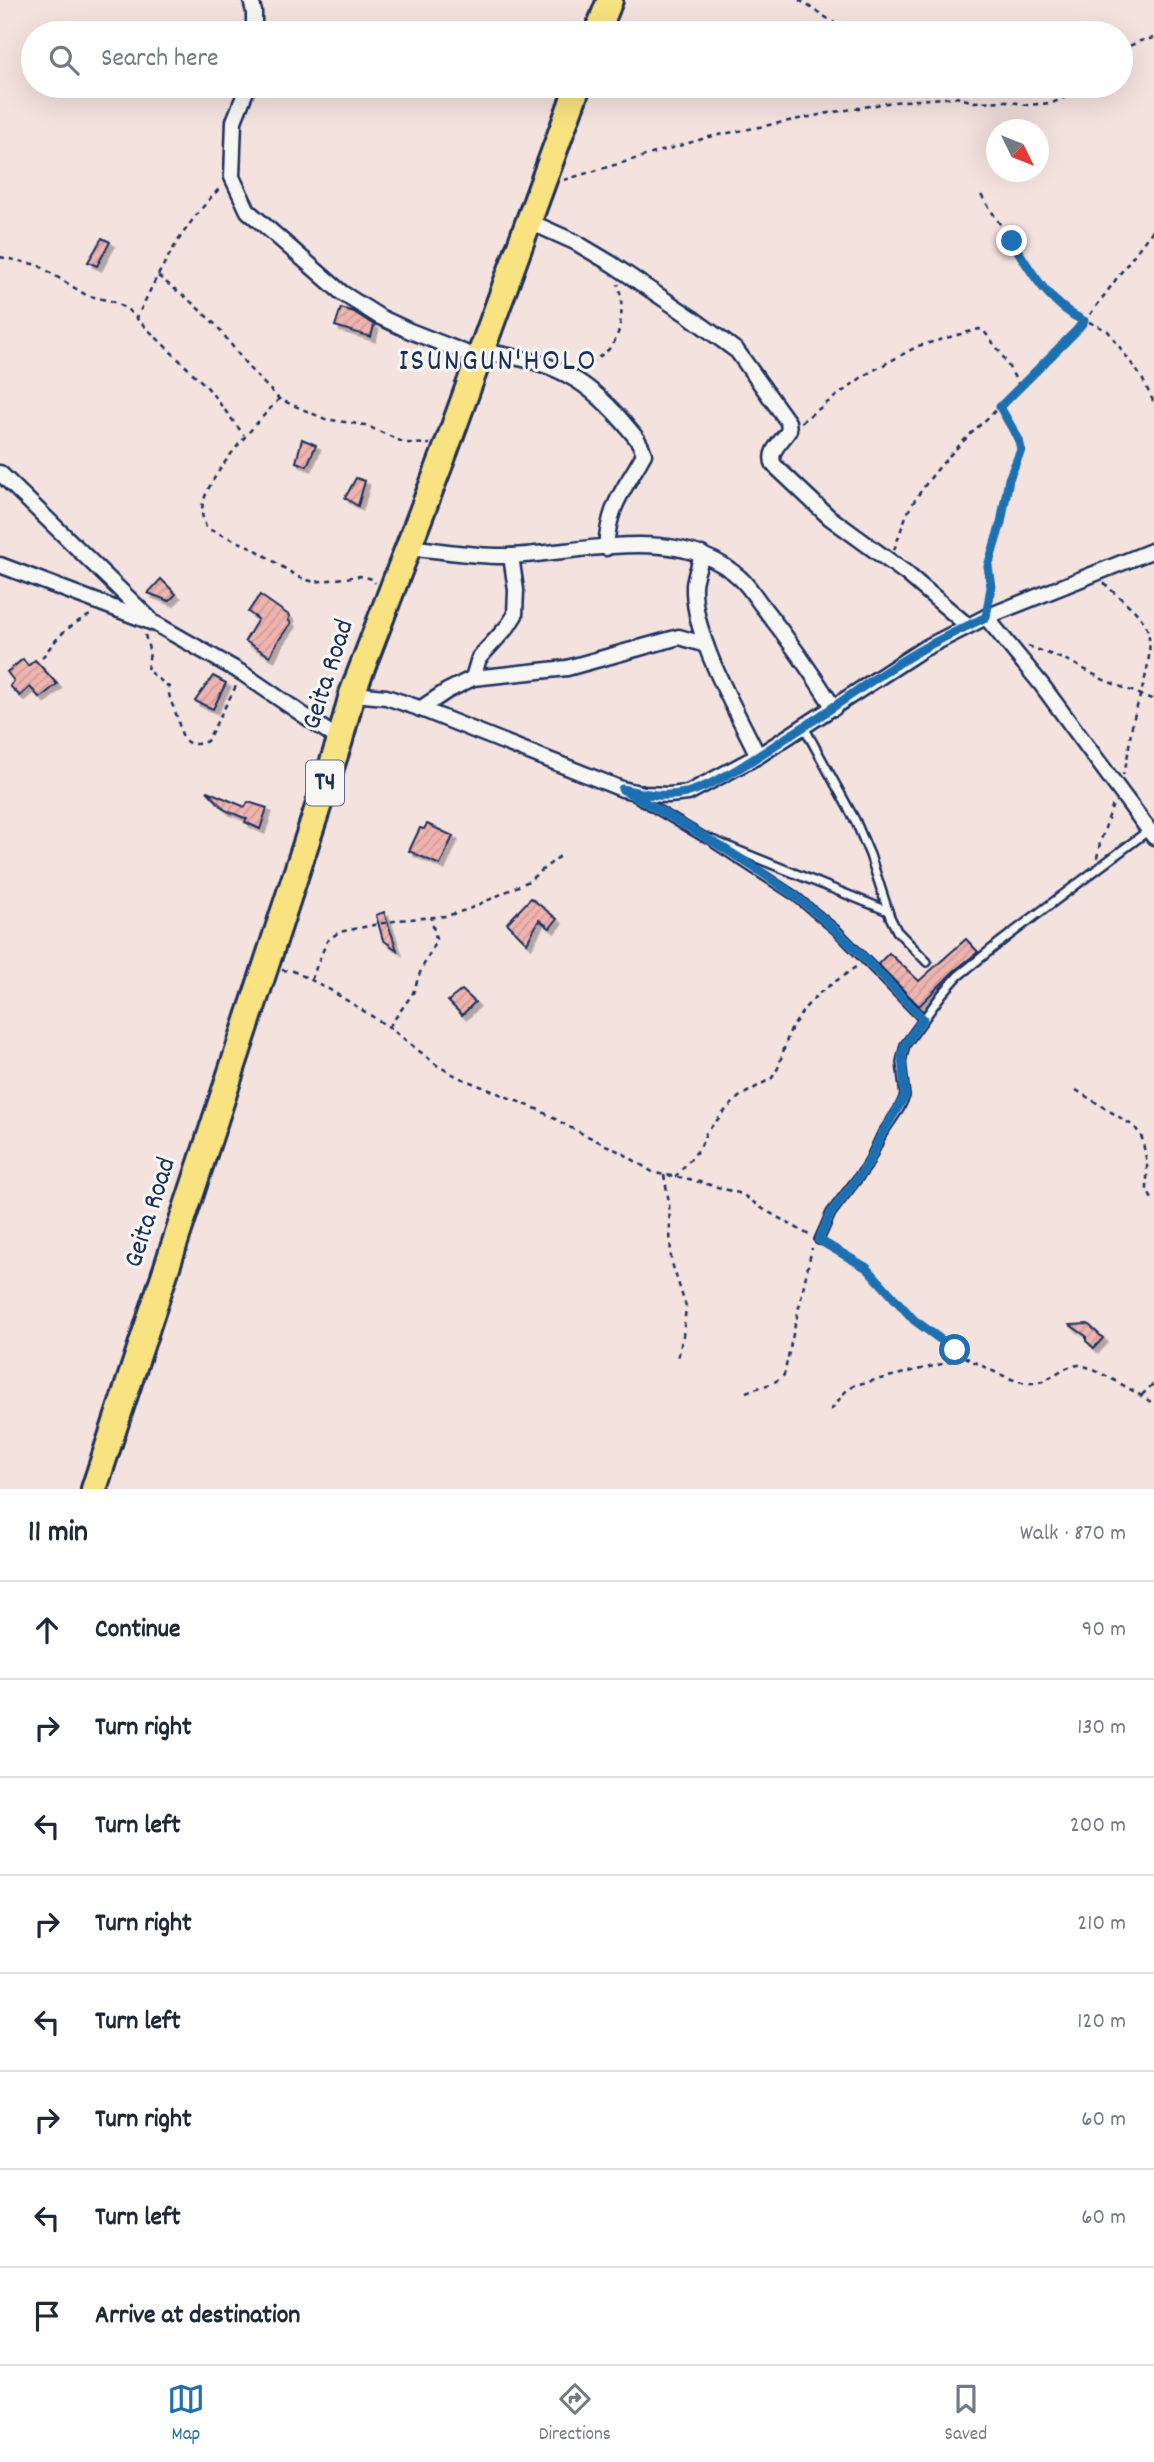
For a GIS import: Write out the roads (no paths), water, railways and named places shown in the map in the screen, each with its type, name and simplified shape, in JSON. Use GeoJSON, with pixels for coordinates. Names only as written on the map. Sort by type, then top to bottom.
{"type":"FeatureCollection","features":[{"type":"Feature","properties":{"kind":"highway"},"geometry":{"type":"LineString","coordinates":[[602,21],[610,0]]}},
{"type":"Feature","properties":{"kind":"highway","name":"Geita Road"},"geometry":{"type":"LineString","coordinates":[[94,1489],[263,967],[340,740],[352,694],[406,547],[444,454],[574,98]]}},
{"type":"Feature","properties":{"kind":"street"},"geometry":{"type":"LineString","coordinates":[[251,0],[254,21]]}},
{"type":"Feature","properties":{"kind":"street"},"geometry":{"type":"LineString","coordinates":[[243,98],[234,121],[232,177],[247,211],[342,293],[400,327],[477,358],[528,359],[576,378],[611,408],[638,439],[644,454],[612,510],[606,548]]}},
{"type":"Feature","properties":{"kind":"street"},"geometry":{"type":"LineString","coordinates":[[528,221],[575,242],[612,264],[737,351],[785,416],[789,430],[771,454],[774,465],[829,517],[890,562],[968,626]]}},
{"type":"Feature","properties":{"kind":"street"},"geometry":{"type":"LineString","coordinates":[[0,473],[156,624]]}},
{"type":"Feature","properties":{"kind":"street"},"geometry":{"type":"LineString","coordinates":[[406,547],[485,557],[669,546],[702,554],[740,578],[808,667],[834,708]]}},
{"type":"Feature","properties":{"kind":"street"},"geometry":{"type":"LineString","coordinates":[[352,694],[386,697],[622,789],[669,796],[688,793],[758,756],[923,649],[986,617],[1154,550]]}},
{"type":"Feature","properties":{"kind":"street"},"geometry":{"type":"LineString","coordinates":[[702,554],[694,583],[696,609],[706,645],[758,756]]}},
{"type":"Feature","properties":{"kind":"street"},"geometry":{"type":"LineString","coordinates":[[473,678],[479,658],[515,615],[516,590],[511,556]]}},
{"type":"Feature","properties":{"kind":"street"},"geometry":{"type":"LineString","coordinates":[[0,565],[156,624],[242,673],[340,740]]}},
{"type":"Feature","properties":{"kind":"street"},"geometry":{"type":"LineString","coordinates":[[986,617],[1151,834]]}},
{"type":"Feature","properties":{"kind":"street"},"geometry":{"type":"LineString","coordinates":[[420,709],[473,678],[567,668],[679,637],[706,645]]}},
{"type":"Feature","properties":{"kind":"lane"},"geometry":{"type":"LineString","coordinates":[[804,727],[856,822],[897,931],[927,962]]}},
{"type":"Feature","properties":{"kind":"lane"},"geometry":{"type":"LineString","coordinates":[[622,789],[702,835],[795,896],[865,960],[923,1019]]}},
{"type":"Feature","properties":{"kind":"lane"},"geometry":{"type":"LineString","coordinates":[[819,1240],[831,1213],[867,1166],[905,1096],[902,1055],[905,1045],[958,976],[1094,872],[1151,834]]}},
{"type":"Feature","properties":{"kind":"lane"},"geometry":{"type":"LineString","coordinates":[[702,835],[888,911]]}},
{"type":"Feature","properties":{"kind":"district","name":"ISUNGUN'HOLO"},"geometry":{"type":"Point","coordinates":[498,363]}}]}
